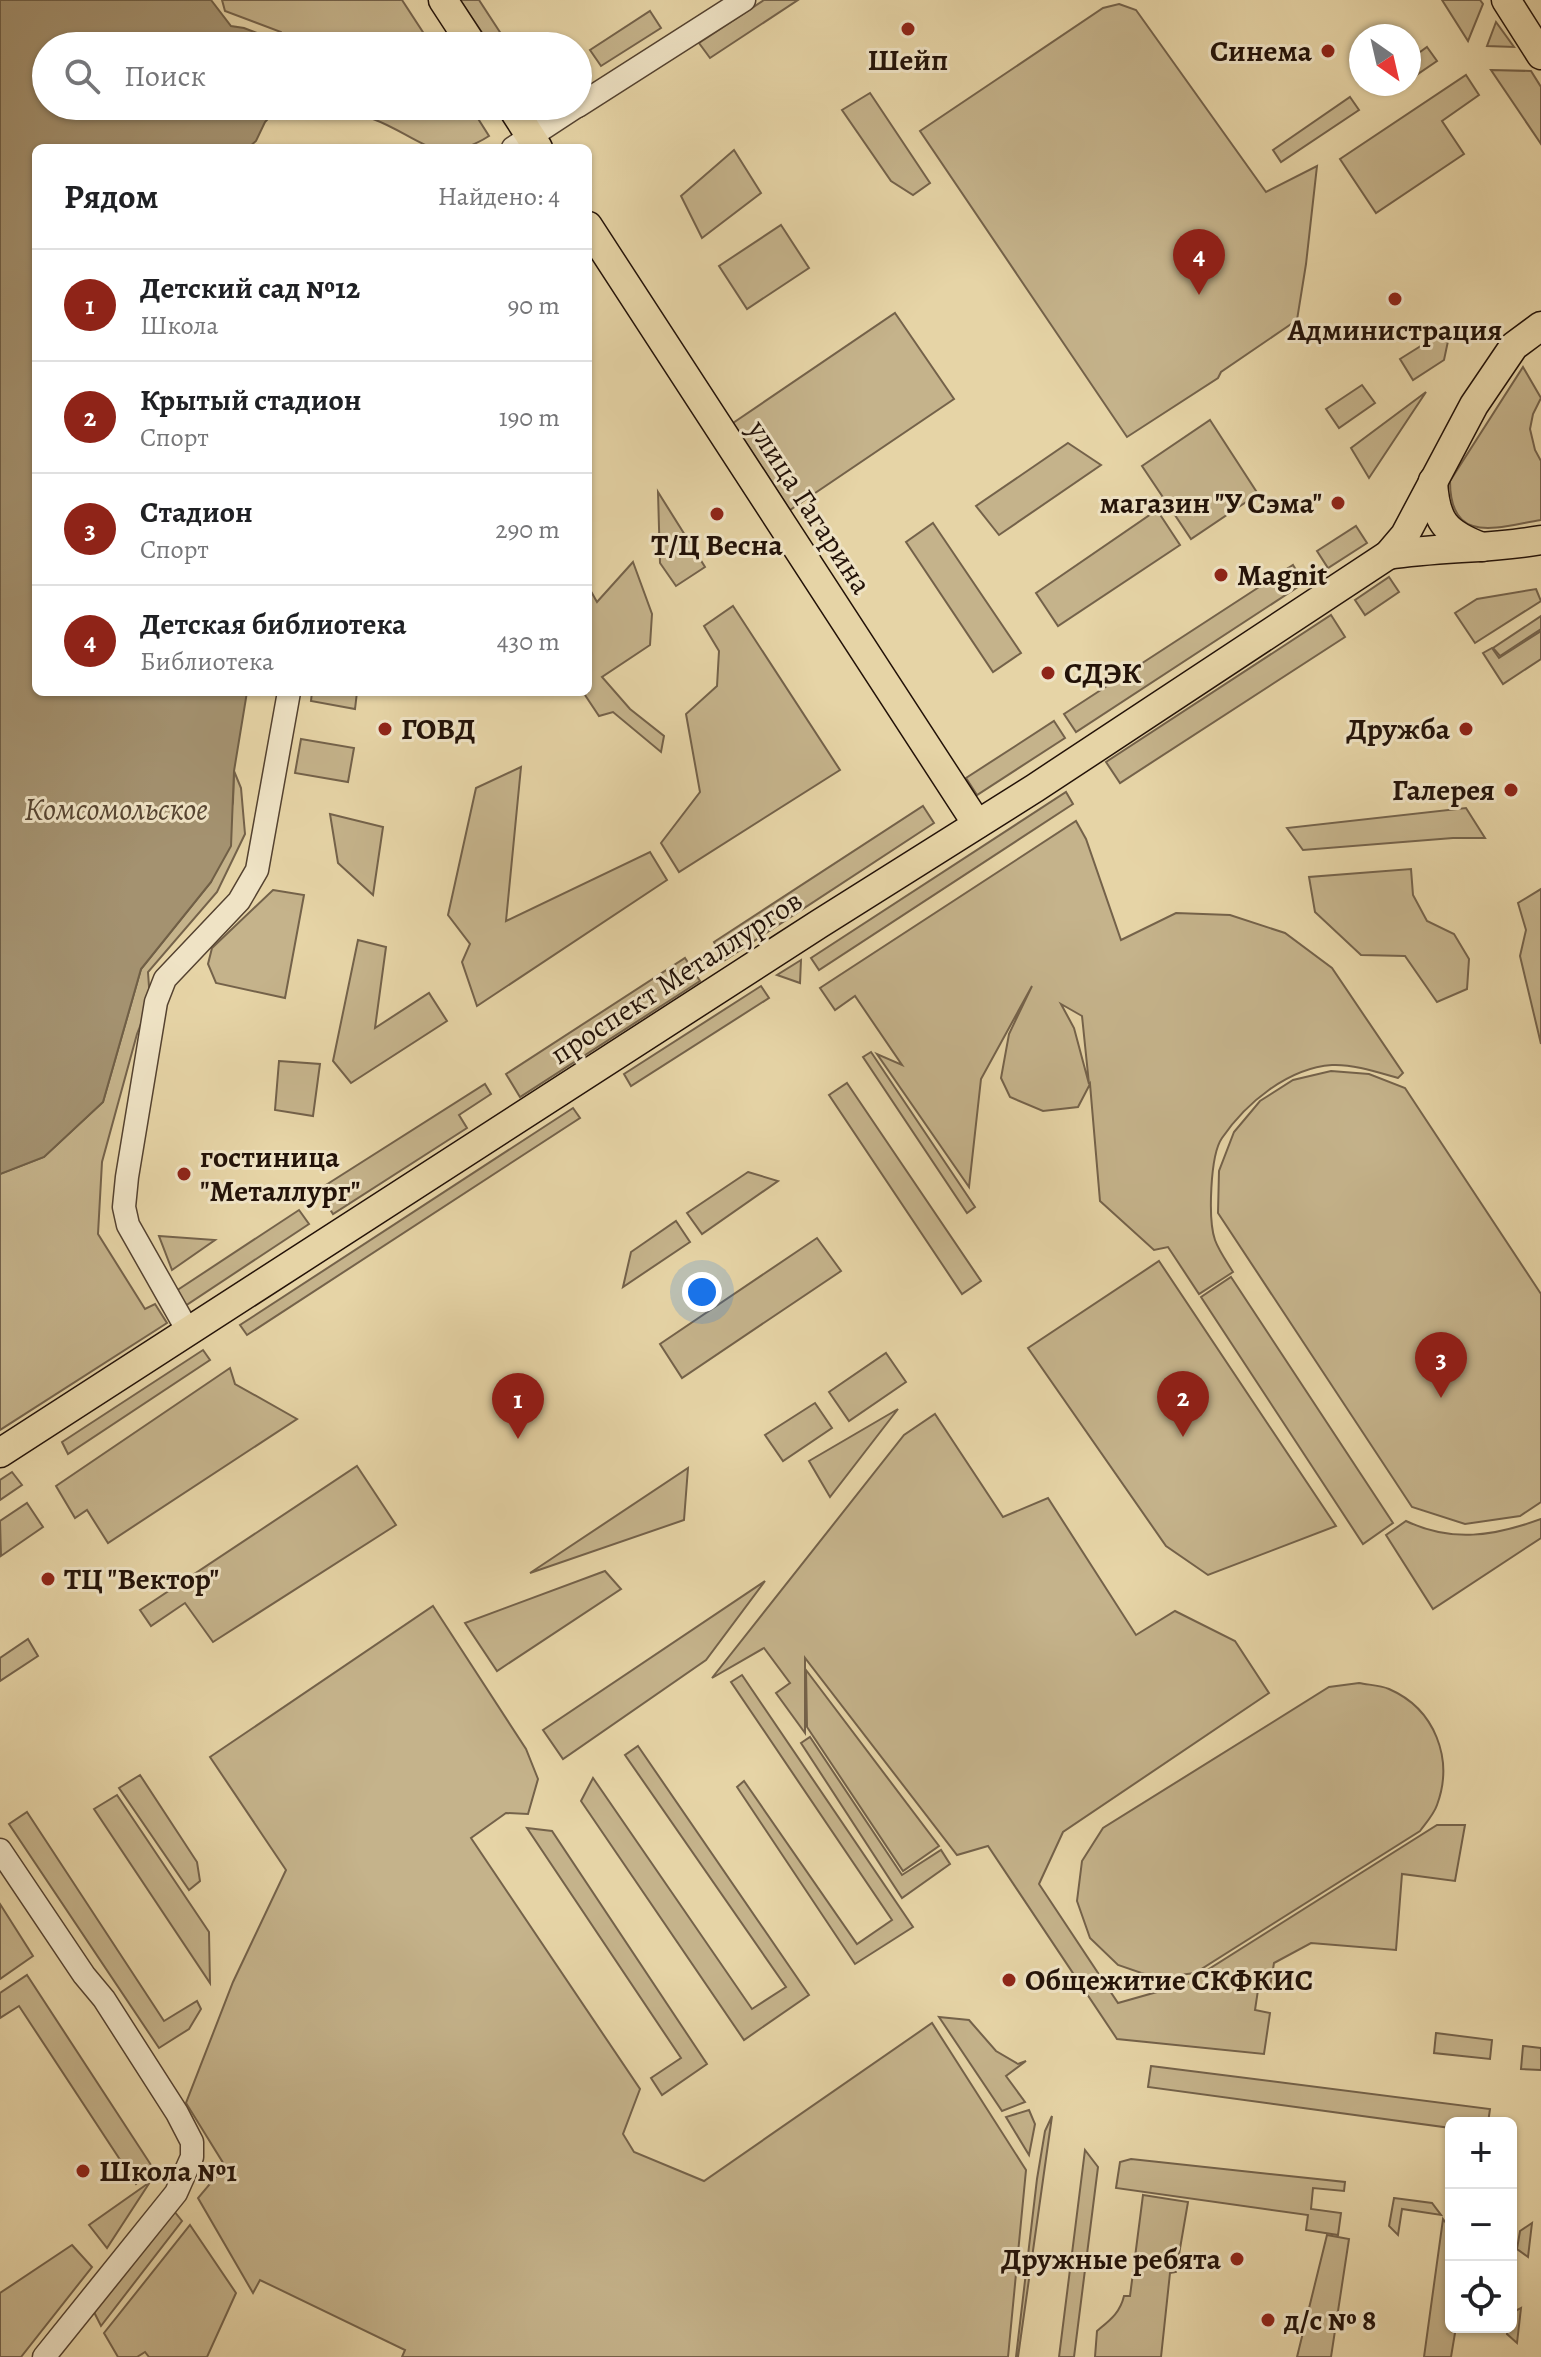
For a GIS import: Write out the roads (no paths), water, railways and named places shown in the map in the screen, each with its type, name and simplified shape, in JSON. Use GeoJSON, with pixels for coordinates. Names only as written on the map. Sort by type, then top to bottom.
{"type":"FeatureCollection","features":[{"type":"Feature","properties":{"kind":"main road"},"geometry":{"type":"LineString","coordinates":[[443,0],[464,32]]}},
{"type":"Feature","properties":{"kind":"main road"},"geometry":{"type":"LineString","coordinates":[[1506,0],[1541,55]]}},
{"type":"Feature","properties":{"kind":"main road"},"geometry":{"type":"LineString","coordinates":[[517,120],[527,144]]}},
{"type":"Feature","properties":{"kind":"main road","name":"улица Гагарина"},"geometry":{"type":"LineString","coordinates":[[592,232],[977,824]]}},
{"type":"Feature","properties":{"kind":"main road"},"geometry":{"type":"LineString","coordinates":[[1514,346],[1541,319]]}},
{"type":"Feature","properties":{"kind":"main road"},"geometry":{"type":"LineString","coordinates":[[1514,346],[1541,326]]}},
{"type":"Feature","properties":{"kind":"main road","name":"проспект Металлургов"},"geometry":{"type":"LineString","coordinates":[[0,1453],[977,824],[1388,555],[1405,535],[1474,405],[1514,346]]}},
{"type":"Feature","properties":{"kind":"main road"},"geometry":{"type":"LineString","coordinates":[[1433,481],[1434,503],[1444,523],[1458,538],[1484,548]]}},
{"type":"Feature","properties":{"kind":"main road","name":"проспект Металлургов"},"geometry":{"type":"LineString","coordinates":[[1388,555],[1484,548],[1541,540]]}},
{"type":"Feature","properties":{"kind":"street"},"geometry":{"type":"LineString","coordinates":[[592,97],[744,0]]}},
{"type":"Feature","properties":{"kind":"street"},"geometry":{"type":"LineString","coordinates":[[527,144],[559,120]]}},
{"type":"Feature","properties":{"kind":"street"},"geometry":{"type":"LineString","coordinates":[[188,1331],[128,1225],[124,1207],[127,1177],[156,1002],[165,979],[239,901],[257,870],[288,696]]}},
{"type":"Feature","properties":{"kind":"street"},"geometry":{"type":"LineString","coordinates":[[0,1850],[84,1975],[104,1999],[186,2127],[192,2142],[192,2157],[176,2193],[44,2357]]}},
{"type":"Feature","properties":{"kind":"water","name":"Комсомольское"},"geometry":{"type":"Polygon","coordinates":[[[0,0],[211,0],[231,26],[254,32],[32,32],[32,120],[267,120],[253,144],[32,144],[32,696],[246,696],[234,771],[231,846],[211,882],[141,969],[103,1102],[44,1157],[0,1174],[0,0]]]}},
{"type":"Feature","properties":{"kind":"place","name":"Шейп"},"geometry":{"type":"Point","coordinates":[908,29]}},
{"type":"Feature","properties":{"kind":"place","name":"Синема"},"geometry":{"type":"Point","coordinates":[1328,51]}},
{"type":"Feature","properties":{"kind":"place","name":"Детская библиотека"},"geometry":{"type":"Point","coordinates":[1199,295]}},
{"type":"Feature","properties":{"kind":"place","name":"Администрация"},"geometry":{"type":"Point","coordinates":[1395,299]}},
{"type":"Feature","properties":{"kind":"place","name":"магазин \"У Сэма\""},"geometry":{"type":"Point","coordinates":[1338,503]}},
{"type":"Feature","properties":{"kind":"place","name":"Т/Ц Весна"},"geometry":{"type":"Point","coordinates":[717,514]}},
{"type":"Feature","properties":{"kind":"place","name":"Magnit"},"geometry":{"type":"Point","coordinates":[1221,575]}},
{"type":"Feature","properties":{"kind":"place","name":"СДЭК"},"geometry":{"type":"Point","coordinates":[1048,673]}},
{"type":"Feature","properties":{"kind":"place","name":"ГОВД"},"geometry":{"type":"Point","coordinates":[385,729]}},
{"type":"Feature","properties":{"kind":"place","name":"Дружба"},"geometry":{"type":"Point","coordinates":[1466,729]}},
{"type":"Feature","properties":{"kind":"place","name":"Галерея"},"geometry":{"type":"Point","coordinates":[1511,790]}},
{"type":"Feature","properties":{"kind":"place","name":"гостиница \"Металлург\""},"geometry":{"type":"Point","coordinates":[184,1174]}},
{"type":"Feature","properties":{"kind":"place","name":"Стадион"},"geometry":{"type":"Point","coordinates":[1441,1398]}},
{"type":"Feature","properties":{"kind":"place","name":"Крытый стадион"},"geometry":{"type":"Point","coordinates":[1183,1437]}},
{"type":"Feature","properties":{"kind":"place","name":"Детский сад №12"},"geometry":{"type":"Point","coordinates":[518,1439]}},
{"type":"Feature","properties":{"kind":"place","name":"ТЦ \"Вектор\""},"geometry":{"type":"Point","coordinates":[48,1579]}},
{"type":"Feature","properties":{"kind":"place","name":"Общежитие СКФКИС"},"geometry":{"type":"Point","coordinates":[1009,1980]}},
{"type":"Feature","properties":{"kind":"place","name":"Школа №1"},"geometry":{"type":"Point","coordinates":[83,2171]}},
{"type":"Feature","properties":{"kind":"place","name":"Дружные ребята"},"geometry":{"type":"Point","coordinates":[1237,2259]}},
{"type":"Feature","properties":{"kind":"place","name":"д/с № 8"},"geometry":{"type":"Point","coordinates":[1268,2320]}}]}
